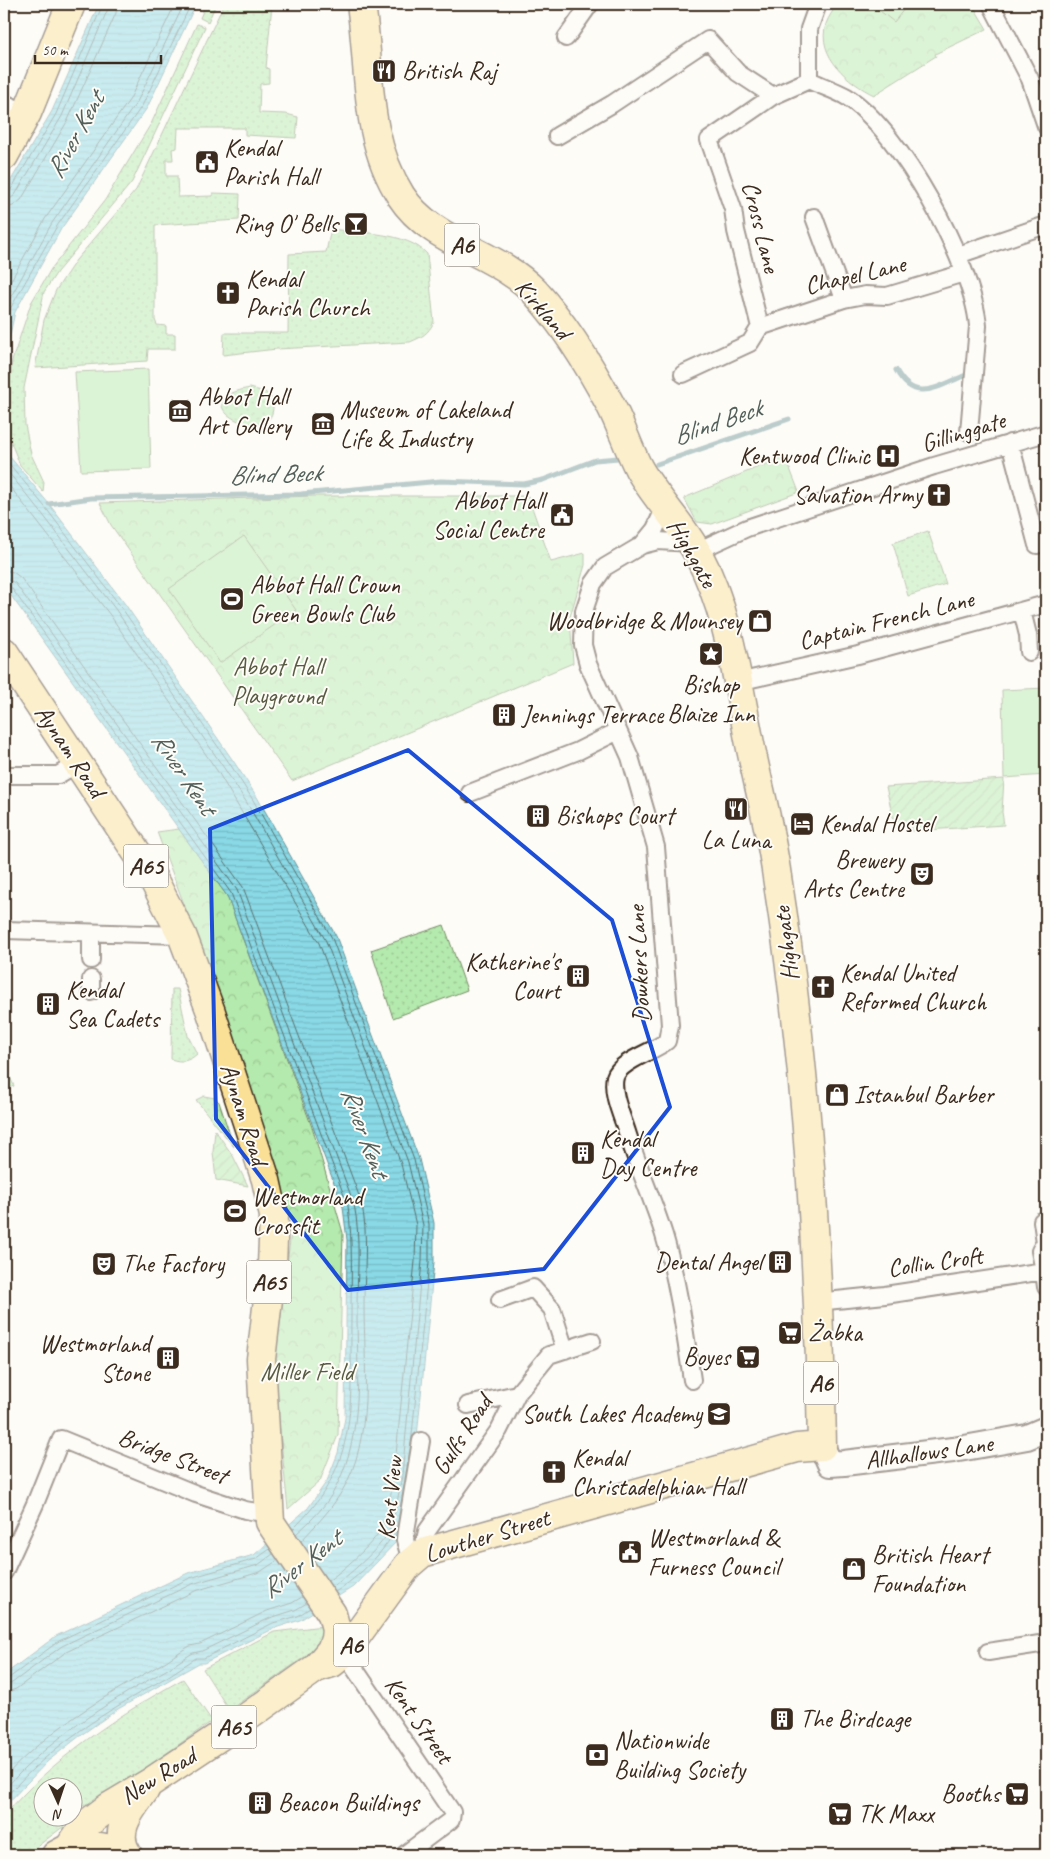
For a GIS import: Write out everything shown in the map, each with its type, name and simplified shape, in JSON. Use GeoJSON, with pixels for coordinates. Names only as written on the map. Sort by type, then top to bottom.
{"type":"FeatureCollection","features":[{"type":"Feature","properties":{"kind":"highway"},"geometry":{"type":"LineString","coordinates":[[4,156],[15,108],[71,4]]}},
{"type":"Feature","properties":{"kind":"highway","name":"Kirkland"},"geometry":{"type":"LineString","coordinates":[[361,4],[368,100],[373,127],[391,178],[400,195],[411,210],[426,224],[516,275],[535,293],[564,330],[610,404],[636,462]]}},
{"type":"Feature","properties":{"kind":"highway","name":"Highgate"},"geometry":{"type":"LineString","coordinates":[[636,462],[694,547],[720,603],[774,859],[784,922],[808,1149],[817,1302],[822,1446]]}},
{"type":"Feature","properties":{"kind":"highway","name":"Aynam Road"},"geometry":{"type":"LineString","coordinates":[[4,652],[149,871],[182,935],[211,1012],[266,1180],[274,1216],[272,1258],[261,1359],[271,1521]]}},
{"type":"Feature","properties":{"kind":"highway","name":"Lowther Street"},"geometry":{"type":"LineString","coordinates":[[316,1668],[332,1663],[344,1653],[416,1557],[448,1545],[797,1448],[822,1446]]}},
{"type":"Feature","properties":{"kind":"highway","name":"New Road"},"geometry":{"type":"LineString","coordinates":[[63,1851],[84,1826],[109,1807],[151,1782],[316,1668],[331,1650],[335,1640],[336,1629],[332,1614],[271,1521]]}},
{"type":"Feature","properties":{"kind":"highway"},"geometry":{"type":"LineString","coordinates":[[127,1854],[122,1840],[124,1822],[151,1782]]}},
{"type":"Feature","properties":{"kind":"highway"},"geometry":{"type":"LineString","coordinates":[[63,1851],[100,1847],[127,1854]]}},
{"type":"Feature","properties":{"kind":"street"},"geometry":{"type":"LineString","coordinates":[[566,38],[590,4]]}},
{"type":"Feature","properties":{"kind":"street"},"geometry":{"type":"LineString","coordinates":[[809,80],[808,29],[818,4]]}},
{"type":"Feature","properties":{"kind":"street"},"geometry":{"type":"LineString","coordinates":[[991,4],[1030,79],[1046,126]]}},
{"type":"Feature","properties":{"kind":"street"},"geometry":{"type":"LineString","coordinates":[[557,136],[612,104],[708,40],[738,73],[773,96],[809,80],[848,98],[878,126],[926,189],[958,255],[977,309],[978,326],[969,432]]}},
{"type":"Feature","properties":{"kind":"street","name":"Cross Lane"},"geometry":{"type":"LineString","coordinates":[[760,327],[736,231],[733,210],[709,140],[773,96]]}},
{"type":"Feature","properties":{"kind":"street"},"geometry":{"type":"LineString","coordinates":[[814,217],[844,299]]}},
{"type":"Feature","properties":{"kind":"street"},"geometry":{"type":"LineString","coordinates":[[958,255],[1046,225]]}},
{"type":"Feature","properties":{"kind":"street","name":"Chapel Lane"},"geometry":{"type":"LineString","coordinates":[[760,327],[844,299],[865,295],[888,296],[964,273]]}},
{"type":"Feature","properties":{"kind":"street"},"geometry":{"type":"LineString","coordinates":[[683,374],[750,343],[760,327]]}},
{"type":"Feature","properties":{"kind":"street","name":"Gillinggate"},"geometry":{"type":"LineString","coordinates":[[694,547],[747,528],[1046,433]]}},
{"type":"Feature","properties":{"kind":"street"},"geometry":{"type":"LineString","coordinates":[[1010,443],[1037,545],[1046,543]]}},
{"type":"Feature","properties":{"kind":"street","name":"Dowkers Lane"},"geometry":{"type":"LineString","coordinates":[[642,545],[655,529],[665,506]]}},
{"type":"Feature","properties":{"kind":"street","name":"Dowkers Lane"},"geometry":{"type":"LineString","coordinates":[[692,1380],[681,1310],[664,1236],[631,1144],[614,1089],[615,1076],[624,1064],[654,1051],[667,1042],[670,1025],[656,847],[630,757],[588,664],[583,645],[584,611],[593,584],[605,567],[642,545],[658,541],[694,547]]}},
{"type":"Feature","properties":{"kind":"street","name":"Captain French Lane"},"geometry":{"type":"LineString","coordinates":[[738,682],[858,655],[1046,604]]}},
{"type":"Feature","properties":{"kind":"street"},"geometry":{"type":"LineString","coordinates":[[1022,611],[1028,635],[1029,652]]}},
{"type":"Feature","properties":{"kind":"street"},"geometry":{"type":"LineString","coordinates":[[470,793],[578,751],[618,731]]}},
{"type":"Feature","properties":{"kind":"street"},"geometry":{"type":"LineString","coordinates":[[4,775],[58,775],[79,763]]}},
{"type":"Feature","properties":{"kind":"street"},"geometry":{"type":"LineString","coordinates":[[4,930],[182,935]]}},
{"type":"Feature","properties":{"kind":"street"},"geometry":{"type":"LineString","coordinates":[[91,933],[91,960]]}},
{"type":"Feature","properties":{"kind":"street"},"geometry":{"type":"LineString","coordinates":[[1042,1221],[1045,1242],[1040,1251],[1046,1287]]}},
{"type":"Feature","properties":{"kind":"street","name":"Collin Croft"},"geometry":{"type":"LineString","coordinates":[[817,1302],[894,1294],[1044,1271]]}},
{"type":"Feature","properties":{"kind":"street"},"geometry":{"type":"LineString","coordinates":[[500,1300],[533,1288],[552,1309],[565,1350]]}},
{"type":"Feature","properties":{"kind":"street","name":"Gulfs Road"},"geometry":{"type":"LineString","coordinates":[[416,1557],[433,1521],[498,1430],[517,1394],[549,1355],[592,1341]]}},
{"type":"Feature","properties":{"kind":"street"},"geometry":{"type":"LineString","coordinates":[[468,1405],[517,1394]]}},
{"type":"Feature","properties":{"kind":"street","name":"Allhallows Lane"},"geometry":{"type":"LineString","coordinates":[[822,1446],[830,1464],[844,1463],[953,1450],[1027,1437],[1046,1429]]}},
{"type":"Feature","properties":{"kind":"street","name":"Bridge Street"},"geometry":{"type":"LineString","coordinates":[[6,1565],[61,1439],[196,1494],[245,1510],[271,1521]]}},
{"type":"Feature","properties":{"kind":"street","name":"Kent View"},"geometry":{"type":"LineString","coordinates":[[416,1557],[405,1540],[421,1441]]}},
{"type":"Feature","properties":{"kind":"street"},"geometry":{"type":"LineString","coordinates":[[433,1521],[436,1533],[448,1545]]}},
{"type":"Feature","properties":{"kind":"street"},"geometry":{"type":"LineString","coordinates":[[988,1652],[1046,1643]]}},
{"type":"Feature","properties":{"kind":"street","name":"Kent Street"},"geometry":{"type":"LineString","coordinates":[[344,1653],[448,1806],[452,1816],[451,1820],[404,1855]]}},
{"type":"Feature","properties":{"kind":"highlighted area"},"geometry":{"type":"Polygon","coordinates":[[[408,750],[612,920],[670,1107],[544,1269],[348,1290],[216,1119],[210,829],[408,750]]]}},
{"type":"Feature","properties":{"kind":"green space"},"geometry":{"type":"Polygon","coordinates":[[[206,4],[216,4],[208,22],[200,18],[206,4]]]}},
{"type":"Feature","properties":{"kind":"green space"},"geometry":{"type":"Polygon","coordinates":[[[224,4],[272,4],[266,68],[269,69],[269,83],[260,84],[259,113],[286,114],[298,117],[296,138],[245,135],[245,128],[178,128],[177,148],[172,149],[173,160],[166,160],[166,176],[177,176],[178,197],[213,196],[213,193],[240,194],[239,220],[155,225],[155,320],[157,325],[166,326],[166,334],[175,334],[175,349],[148,349],[147,361],[35,368],[44,320],[56,290],[76,260],[136,190],[224,4]]]}},
{"type":"Feature","properties":{"kind":"green space"},"geometry":{"type":"Polygon","coordinates":[[[837,4],[972,4],[987,29],[935,54],[936,56],[874,95],[845,76],[830,57],[824,36],[828,19],[837,4]]]}},
{"type":"Feature","properties":{"kind":"green space"},"geometry":{"type":"Polygon","coordinates":[[[877,4],[908,4],[894,22],[875,7],[877,4]]]}},
{"type":"Feature","properties":{"kind":"green space"},"geometry":{"type":"Polygon","coordinates":[[[197,24],[205,27],[132,182],[57,272],[44,292],[24,388],[25,425],[31,454],[44,482],[43,492],[20,465],[8,435],[6,410],[12,361],[31,303],[51,269],[105,200],[152,122],[197,24]]]}},
{"type":"Feature","properties":{"kind":"green space"},"geometry":{"type":"Polygon","coordinates":[[[331,229],[395,237],[408,241],[427,254],[434,322],[427,332],[410,342],[277,349],[223,355],[224,333],[288,333],[289,254],[326,252],[331,229]]]}},
{"type":"Feature","properties":{"kind":"green space"},"geometry":{"type":"Polygon","coordinates":[[[148,369],[151,469],[81,471],[75,372],[148,369]]]}},
{"type":"Feature","properties":{"kind":"green space"},"geometry":{"type":"Polygon","coordinates":[[[250,388],[265,392],[272,398],[272,415],[263,423],[250,424],[236,420],[226,413],[222,404],[229,395],[250,388]]]}},
{"type":"Feature","properties":{"kind":"green space"},"geometry":{"type":"Polygon","coordinates":[[[785,456],[799,492],[712,524],[697,522],[684,498],[785,456]]]}},
{"type":"Feature","properties":{"kind":"green space","name":"Abbot Hall Playground"},"geometry":{"type":"Polygon","coordinates":[[[314,496],[528,496],[551,562],[585,553],[585,565],[570,617],[573,663],[292,781],[111,525],[100,503],[314,496]]]}},
{"type":"Feature","properties":{"kind":"green space"},"geometry":{"type":"Polygon","coordinates":[[[928,531],[946,584],[908,596],[893,543],[928,531]]]}},
{"type":"Feature","properties":{"kind":"green space","name":"Abbot Hall Crown Green Bowls Club"},"geometry":{"type":"Polygon","coordinates":[[[244,536],[296,610],[220,663],[169,589],[244,536]]]}},
{"type":"Feature","properties":{"kind":"green space"},"geometry":{"type":"Polygon","coordinates":[[[1046,688],[1046,775],[1004,778],[1002,690],[1046,688]]]}},
{"type":"Feature","properties":{"kind":"green space"},"geometry":{"type":"Polygon","coordinates":[[[1004,779],[1002,812],[1004,825],[911,831],[893,817],[886,787],[1004,779]]]}},
{"type":"Feature","properties":{"kind":"green space","name":"Miller Field"},"geometry":{"type":"Polygon","coordinates":[[[179,829],[227,896],[313,1130],[343,1233],[338,1435],[320,1481],[288,1509],[274,1372],[292,1224],[244,1065],[157,832],[179,829]]]}},
{"type":"Feature","properties":{"kind":"green space"},"geometry":{"type":"Polygon","coordinates":[[[444,925],[467,990],[393,1018],[371,950],[444,925]]]}},
{"type":"Feature","properties":{"kind":"green space"},"geometry":{"type":"Polygon","coordinates":[[[172,989],[178,989],[188,1036],[197,1054],[185,1061],[171,1059],[172,989]]]}},
{"type":"Feature","properties":{"kind":"green space"},"geometry":{"type":"Polygon","coordinates":[[[4,1062],[9,1063],[9,1075],[14,1086],[4,1090],[4,1062]]]}},
{"type":"Feature","properties":{"kind":"green space"},"geometry":{"type":"Polygon","coordinates":[[[204,1096],[215,1098],[219,1102],[234,1147],[196,1100],[204,1096]]]}},
{"type":"Feature","properties":{"kind":"green space"},"geometry":{"type":"Polygon","coordinates":[[[215,1130],[233,1156],[248,1186],[216,1180],[213,1152],[215,1130]]]}},
{"type":"Feature","properties":{"kind":"green space"},"geometry":{"type":"Polygon","coordinates":[[[323,1626],[320,1641],[306,1656],[229,1710],[203,1669],[274,1632],[323,1626]]]}},
{"type":"Feature","properties":{"kind":"green space"},"geometry":{"type":"Polygon","coordinates":[[[183,1679],[212,1721],[91,1807],[88,1803],[82,1807],[82,1776],[42,1776],[110,1723],[183,1679]]]}},
{"type":"Feature","properties":{"kind":"green space"},"geometry":{"type":"Polygon","coordinates":[[[32,1786],[32,1826],[64,1826],[26,1855],[4,1855],[4,1816],[32,1786]]]}},
{"type":"Feature","properties":{"kind":"water","name":"River Kent"},"geometry":{"type":"Polygon","coordinates":[[[99,4],[196,4],[147,108],[61,229],[15,312],[4,362],[4,192],[52,111],[99,4]]]}},
{"type":"Feature","properties":{"kind":"water","name":"River Kent"},"geometry":{"type":"Polygon","coordinates":[[[4,431],[10,457],[49,504],[125,604],[234,762],[257,797],[336,936],[419,1159],[434,1223],[434,1262],[413,1478],[407,1513],[397,1541],[353,1587],[300,1620],[275,1628],[204,1663],[199,1663],[118,1709],[48,1761],[4,1807],[4,1675],[56,1636],[188,1573],[254,1555],[308,1508],[327,1481],[338,1453],[345,1418],[347,1240],[343,1207],[227,896],[4,586],[4,431]]]}},
{"type":"Feature","properties":{"kind":"waterway","name":"Blind Beck"},"geometry":{"type":"LineString","coordinates":[[896,370],[903,381],[919,390],[928,390],[966,375]]}},
{"type":"Feature","properties":{"kind":"waterway","name":"Blind Beck"},"geometry":{"type":"LineString","coordinates":[[657,464],[789,419]]}},
{"type":"Feature","properties":{"kind":"waterway","name":"Blind Beck"},"geometry":{"type":"LineString","coordinates":[[49,504],[91,498],[301,494],[441,481],[524,484],[543,480],[595,460],[618,458]]}},
{"type":"Feature","properties":{"kind":"place","name":"British Raj"},"geometry":{"type":"Point","coordinates":[384,71]}},
{"type":"Feature","properties":{"kind":"place","name":"Kendal Parish Hall"},"geometry":{"type":"Point","coordinates":[207,162]}},
{"type":"Feature","properties":{"kind":"place","name":"Ring O' Bells"},"geometry":{"type":"Point","coordinates":[356,224]}},
{"type":"Feature","properties":{"kind":"place","name":"Kendal Parish Church"},"geometry":{"type":"Point","coordinates":[228,293]}},
{"type":"Feature","properties":{"kind":"place","name":"Abbot Hall Art Gallery"},"geometry":{"type":"Point","coordinates":[180,411]}},
{"type":"Feature","properties":{"kind":"place","name":"Museum of Lakeland Life & Industry"},"geometry":{"type":"Point","coordinates":[323,424]}},
{"type":"Feature","properties":{"kind":"place","name":"Kentwood Clinic"},"geometry":{"type":"Point","coordinates":[888,456]}},
{"type":"Feature","properties":{"kind":"place","name":"Salvation Army"},"geometry":{"type":"Point","coordinates":[939,495]}},
{"type":"Feature","properties":{"kind":"place","name":"Abbot Hall Social Centre"},"geometry":{"type":"Point","coordinates":[562,515]}},
{"type":"Feature","properties":{"kind":"place","name":"Abbot Hall Crown Green Bowls Club"},"geometry":{"type":"Point","coordinates":[232,599]}},
{"type":"Feature","properties":{"kind":"place","name":"Woodbridge & Mounsey"},"geometry":{"type":"Point","coordinates":[760,621]}},
{"type":"Feature","properties":{"kind":"place","name":"Bishop Blaize Inn"},"geometry":{"type":"Point","coordinates":[711,654]}},
{"type":"Feature","properties":{"kind":"place","name":"Jennings Terrace"},"geometry":{"type":"Point","coordinates":[504,715]}},
{"type":"Feature","properties":{"kind":"place","name":"La Luna"},"geometry":{"type":"Point","coordinates":[736,809]}},
{"type":"Feature","properties":{"kind":"place","name":"Bishops Court"},"geometry":{"type":"Point","coordinates":[538,816]}},
{"type":"Feature","properties":{"kind":"place","name":"Kendal Hostel"},"geometry":{"type":"Point","coordinates":[802,824]}},
{"type":"Feature","properties":{"kind":"place","name":"Brewery Arts Centre"},"geometry":{"type":"Point","coordinates":[922,874]}},
{"type":"Feature","properties":{"kind":"place","name":"Katherine's Court"},"geometry":{"type":"Point","coordinates":[578,976]}},
{"type":"Feature","properties":{"kind":"place","name":"Kendal United Reformed Church"},"geometry":{"type":"Point","coordinates":[823,987]}},
{"type":"Feature","properties":{"kind":"place","name":"Kendal Sea Cadets"},"geometry":{"type":"Point","coordinates":[48,1004]}},
{"type":"Feature","properties":{"kind":"place","name":"Istanbul Barber"},"geometry":{"type":"Point","coordinates":[837,1095]}},
{"type":"Feature","properties":{"kind":"place","name":"Kendal Day Centre"},"geometry":{"type":"Point","coordinates":[583,1153]}},
{"type":"Feature","properties":{"kind":"place","name":"Westmorland Crossfit"},"geometry":{"type":"Point","coordinates":[235,1211]}},
{"type":"Feature","properties":{"kind":"place","name":"Dental Angel"},"geometry":{"type":"Point","coordinates":[780,1262]}},
{"type":"Feature","properties":{"kind":"place","name":"The Factory"},"geometry":{"type":"Point","coordinates":[104,1264]}},
{"type":"Feature","properties":{"kind":"place","name":"Żabka"},"geometry":{"type":"Point","coordinates":[790,1333]}},
{"type":"Feature","properties":{"kind":"place","name":"Boyes"},"geometry":{"type":"Point","coordinates":[748,1357]}},
{"type":"Feature","properties":{"kind":"place","name":"Westmorland Stone"},"geometry":{"type":"Point","coordinates":[168,1358]}},
{"type":"Feature","properties":{"kind":"place","name":"South Lakes Academy"},"geometry":{"type":"Point","coordinates":[719,1414]}},
{"type":"Feature","properties":{"kind":"place","name":"Kendal Christadelphian Hall"},"geometry":{"type":"Point","coordinates":[554,1472]}},
{"type":"Feature","properties":{"kind":"place","name":"Westmorland & Furness Council"},"geometry":{"type":"Point","coordinates":[630,1552]}},
{"type":"Feature","properties":{"kind":"place","name":"British Heart Foundation"},"geometry":{"type":"Point","coordinates":[854,1569]}},
{"type":"Feature","properties":{"kind":"place","name":"The Birdcage"},"geometry":{"type":"Point","coordinates":[782,1719]}},
{"type":"Feature","properties":{"kind":"place","name":"Nationwide Building Society"},"geometry":{"type":"Point","coordinates":[597,1755]}},
{"type":"Feature","properties":{"kind":"place","name":"Booths"},"geometry":{"type":"Point","coordinates":[1017,1794]}},
{"type":"Feature","properties":{"kind":"place","name":"Beacon Buildings"},"geometry":{"type":"Point","coordinates":[260,1803]}},
{"type":"Feature","properties":{"kind":"place","name":"TK Maxx"},"geometry":{"type":"Point","coordinates":[840,1814]}}]}
